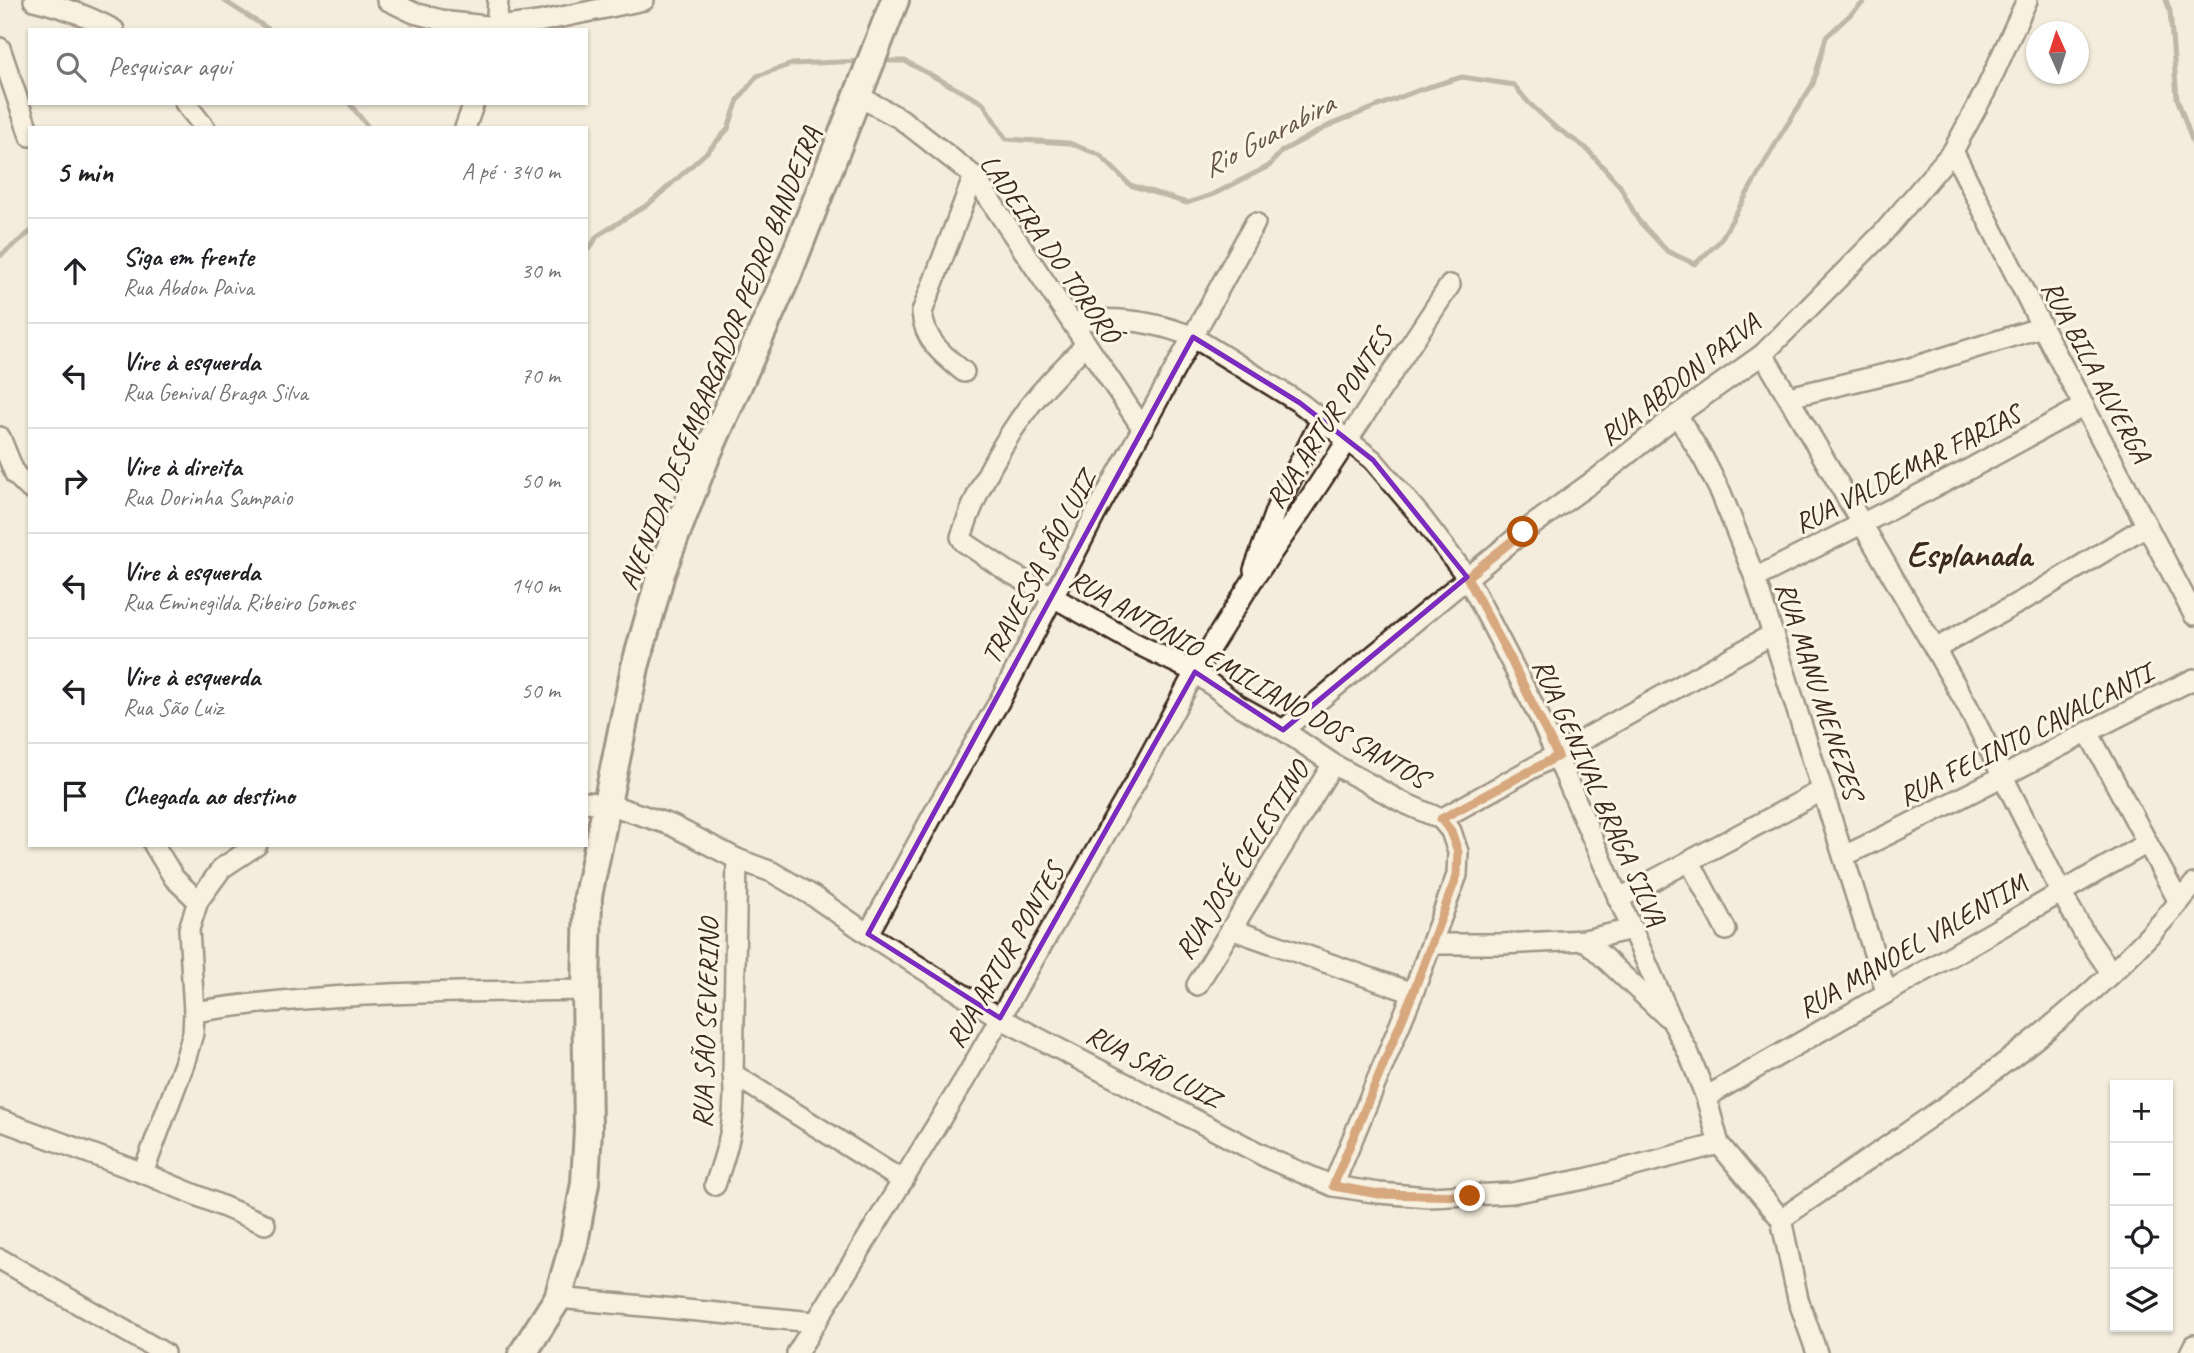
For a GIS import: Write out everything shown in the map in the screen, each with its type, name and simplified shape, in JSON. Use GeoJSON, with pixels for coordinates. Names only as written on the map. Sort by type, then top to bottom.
{"type":"FeatureCollection","features":[{"type":"Feature","properties":{"kind":"main road","name":"AVENIDA DESEMBARGADOR PEDRO BANDEIRA"},"geometry":{"type":"LineString","coordinates":[[523,1353],[558,1298],[574,1243],[585,1183],[588,1129],[588,896],[597,846],[597,803],[661,573],[705,459],[787,276],[895,0]]}},
{"type":"Feature","properties":{"kind":"street"},"geometry":{"type":"LineString","coordinates":[[34,0],[95,19],[111,28]]}},
{"type":"Feature","properties":{"kind":"street"},"geometry":{"type":"LineString","coordinates":[[387,0],[414,13],[496,28],[644,0]]}},
{"type":"Feature","properties":{"kind":"street"},"geometry":{"type":"LineString","coordinates":[[496,28],[498,0]]}},
{"type":"Feature","properties":{"kind":"street","name":"RUA ABDON PAIVA"},"geometry":{"type":"LineString","coordinates":[[1283,730],[1523,532],[1599,477],[1676,415],[1763,354],[1884,233],[1953,151],[1991,79],[2026,0]]}},
{"type":"Feature","properties":{"kind":"street"},"geometry":{"type":"LineString","coordinates":[[0,48],[28,130]]}},
{"type":"Feature","properties":{"kind":"street","name":"LADEIRA DO TORORÓ"},"geometry":{"type":"LineString","coordinates":[[860,90],[974,176],[1143,429]]}},
{"type":"Feature","properties":{"kind":"street"},"geometry":{"type":"LineString","coordinates":[[187,105],[203,126]]}},
{"type":"Feature","properties":{"kind":"street"},"geometry":{"type":"LineString","coordinates":[[467,126],[473,105]]}},
{"type":"Feature","properties":{"kind":"street","name":"RUA BILA ALVERGA"},"geometry":{"type":"LineString","coordinates":[[1953,151],[2042,327],[2194,615]]}},
{"type":"Feature","properties":{"kind":"street"},"geometry":{"type":"LineString","coordinates":[[964,372],[932,344],[925,330],[922,312],[974,176]]}},
{"type":"Feature","properties":{"kind":"street","name":"TRAVESSA SÃO LUIZ"},"geometry":{"type":"LineString","coordinates":[[868,934],[999,702],[1096,515],[1255,223]]}},
{"type":"Feature","properties":{"kind":"street","name":"RUA ARTUR PONTES"},"geometry":{"type":"LineString","coordinates":[[797,1353],[1000,1018],[1138,779],[1195,672],[1252,581],[1450,285]]}},
{"type":"Feature","properties":{"kind":"street","name":"RUA GENIVAL BRAGA SILVA"},"geometry":{"type":"LineString","coordinates":[[1072,322],[1121,319],[1174,329],[1193,337],[1347,439],[1373,460],[1422,518],[1467,577],[1558,756],[1618,899],[1689,1054],[1706,1097],[1719,1144],[1781,1219]]}},
{"type":"Feature","properties":{"kind":"street"},"geometry":{"type":"LineString","coordinates":[[1789,397],[1907,369],[2042,327]]}},
{"type":"Feature","properties":{"kind":"street","name":"RUA ANTÓNIO EMILIANO DOS SANTOS"},"geometry":{"type":"LineString","coordinates":[[1086,344],[1028,408],[992,467],[968,515],[962,536],[964,542],[997,564],[1133,642],[1195,672],[1238,705],[1283,730],[1333,764],[1402,802],[1441,819]]}},
{"type":"Feature","properties":{"kind":"street"},"geometry":{"type":"LineString","coordinates":[[1763,354],[1935,649],[2061,892],[2084,933],[2111,972]]}},
{"type":"Feature","properties":{"kind":"street","name":"RUA VALDEMAR FARIAS"},"geometry":{"type":"LineString","coordinates":[[1755,578],[1962,473],[2084,406]]}},
{"type":"Feature","properties":{"kind":"street","name":"RUA MANU MENEZES"},"geometry":{"type":"LineString","coordinates":[[1676,415],[1703,458],[1721,494],[1755,578],[1886,991]]}},
{"type":"Feature","properties":{"kind":"street","name":"RUA ARTUR PONTES"},"geometry":{"type":"LineString","coordinates":[[1252,581],[1258,554],[1276,509],[1321,420]]}},
{"type":"Feature","properties":{"kind":"street"},"geometry":{"type":"LineString","coordinates":[[0,437],[28,500]]}},
{"type":"Feature","properties":{"kind":"street"},"geometry":{"type":"LineString","coordinates":[[15,474],[28,487]]}},
{"type":"Feature","properties":{"kind":"street"},"geometry":{"type":"LineString","coordinates":[[1935,649],[2036,593],[2146,526]]}},
{"type":"Feature","properties":{"kind":"street"},"geometry":{"type":"LineString","coordinates":[[1333,1186],[1413,993],[1458,867],[1455,841],[1441,819],[1773,635]]}},
{"type":"Feature","properties":{"kind":"street","name":"RUA FELINTO CAVALCANTI"},"geometry":{"type":"LineString","coordinates":[[1844,856],[1935,813],[2194,679]]}},
{"type":"Feature","properties":{"kind":"street"},"geometry":{"type":"LineString","coordinates":[[2088,732],[2179,902]]}},
{"type":"Feature","properties":{"kind":"street","name":"RUA JOSÉ CELESTINO"},"geometry":{"type":"LineString","coordinates":[[1197,985],[1333,764]]}},
{"type":"Feature","properties":{"kind":"street"},"geometry":{"type":"LineString","coordinates":[[1618,899],[1821,791]]}},
{"type":"Feature","properties":{"kind":"street","name":"RUA SÃO LUIZ"},"geometry":{"type":"LineString","coordinates":[[597,803],[671,825],[737,859],[772,873],[813,896],[1000,1018],[1272,1160],[1333,1186],[1379,1194],[1429,1196],[1512,1193],[1585,1179],[1719,1144]]}},
{"type":"Feature","properties":{"kind":"street","name":"RUA MANOEL VALENTIM"},"geometry":{"type":"LineString","coordinates":[[1706,1097],[2147,843]]}},
{"type":"Feature","properties":{"kind":"street"},"geometry":{"type":"LineString","coordinates":[[155,847],[174,878],[198,901]]}},
{"type":"Feature","properties":{"kind":"street"},"geometry":{"type":"LineString","coordinates":[[143,1173],[193,1033],[189,929],[198,901],[222,868],[254,847]]}},
{"type":"Feature","properties":{"kind":"street","name":"RUA SÃO SEVERINO"},"geometry":{"type":"LineString","coordinates":[[715,1185],[730,1143],[735,1096],[733,1073],[737,859]]}},
{"type":"Feature","properties":{"kind":"street"},"geometry":{"type":"LineString","coordinates":[[1690,862],[1726,930]]}},
{"type":"Feature","properties":{"kind":"street"},"geometry":{"type":"LineString","coordinates":[[1817,1353],[1798,1299],[1781,1219],[2053,1026],[2111,972],[2194,884]]}},
{"type":"Feature","properties":{"kind":"street"},"geometry":{"type":"LineString","coordinates":[[1231,929],[1413,993]]}},
{"type":"Feature","properties":{"kind":"street"},"geometry":{"type":"LineString","coordinates":[[1431,944],[1585,940],[1632,929]]}},
{"type":"Feature","properties":{"kind":"street","name":"RUA GENIVAL BRAGA SILVA"},"geometry":{"type":"LineString","coordinates":[[1585,940],[1672,1021]]}},
{"type":"Feature","properties":{"kind":"street"},"geometry":{"type":"LineString","coordinates":[[194,1012],[257,1002],[322,996],[586,990]]}},
{"type":"Feature","properties":{"kind":"street"},"geometry":{"type":"LineString","coordinates":[[733,1073],[903,1181]]}},
{"type":"Feature","properties":{"kind":"street"},"geometry":{"type":"LineString","coordinates":[[0,1120],[143,1173],[265,1224]]}},
{"type":"Feature","properties":{"kind":"street"},"geometry":{"type":"LineString","coordinates":[[0,1259],[132,1345],[164,1353]]}},
{"type":"Feature","properties":{"kind":"street"},"geometry":{"type":"LineString","coordinates":[[558,1298],[814,1322]]}},
{"type":"Feature","properties":{"kind":"street"},"geometry":{"type":"LineString","coordinates":[[2190,1353],[2194,1345]]}},
{"type":"Feature","properties":{"kind":"highlighted area"},"geometry":{"type":"Polygon","coordinates":[[[1193,337],[1300,403],[1373,460],[1467,577],[1283,730],[1195,672],[1000,1018],[868,934],[1193,337]]]}},
{"type":"Feature","properties":{"kind":"waterway","name":"Rio Guarabira"},"geometry":{"type":"LineString","coordinates":[[223,0],[267,28]]}},
{"type":"Feature","properties":{"kind":"waterway","name":"Rio Guarabira"},"geometry":{"type":"LineString","coordinates":[[880,61],[905,61],[983,103],[1006,139],[1069,143],[1100,155],[1130,185],[1187,203],[1214,194],[1269,166],[1282,151],[1332,124],[1419,90],[1462,77],[1514,85],[1554,126],[1586,148],[1620,186],[1638,220],[1667,251],[1695,264],[1720,241],[1813,84],[1826,37],[1866,0]]}},
{"type":"Feature","properties":{"kind":"waterway","name":"Rio Guarabira"},"geometry":{"type":"LineString","coordinates":[[2166,0],[2170,11],[2177,98],[2194,146]]}},
{"type":"Feature","properties":{"kind":"waterway","name":"Rio Guarabira"},"geometry":{"type":"LineString","coordinates":[[588,249],[597,236],[650,203],[708,151],[728,129],[738,100],[757,76],[792,64],[863,61]]}},
{"type":"Feature","properties":{"kind":"waterway","name":"Rio Guarabira"},"geometry":{"type":"LineString","coordinates":[[351,105],[367,126]]}},
{"type":"Feature","properties":{"kind":"waterway"},"geometry":{"type":"LineString","coordinates":[[0,256],[28,234]]}},
{"type":"Feature","properties":{"kind":"district","name":"Esplanada"},"geometry":{"type":"Point","coordinates":[1969,554]}},
{"type":"Feature","properties":{"kind":"route"},"geometry":{"type":"LineString","coordinates":[[1470,1196],[1379,1194],[1333,1186],[1413,993],[1457,875],[1458,852],[1455,841],[1441,819],[1558,756],[1467,577],[1523,532]]}}]}
